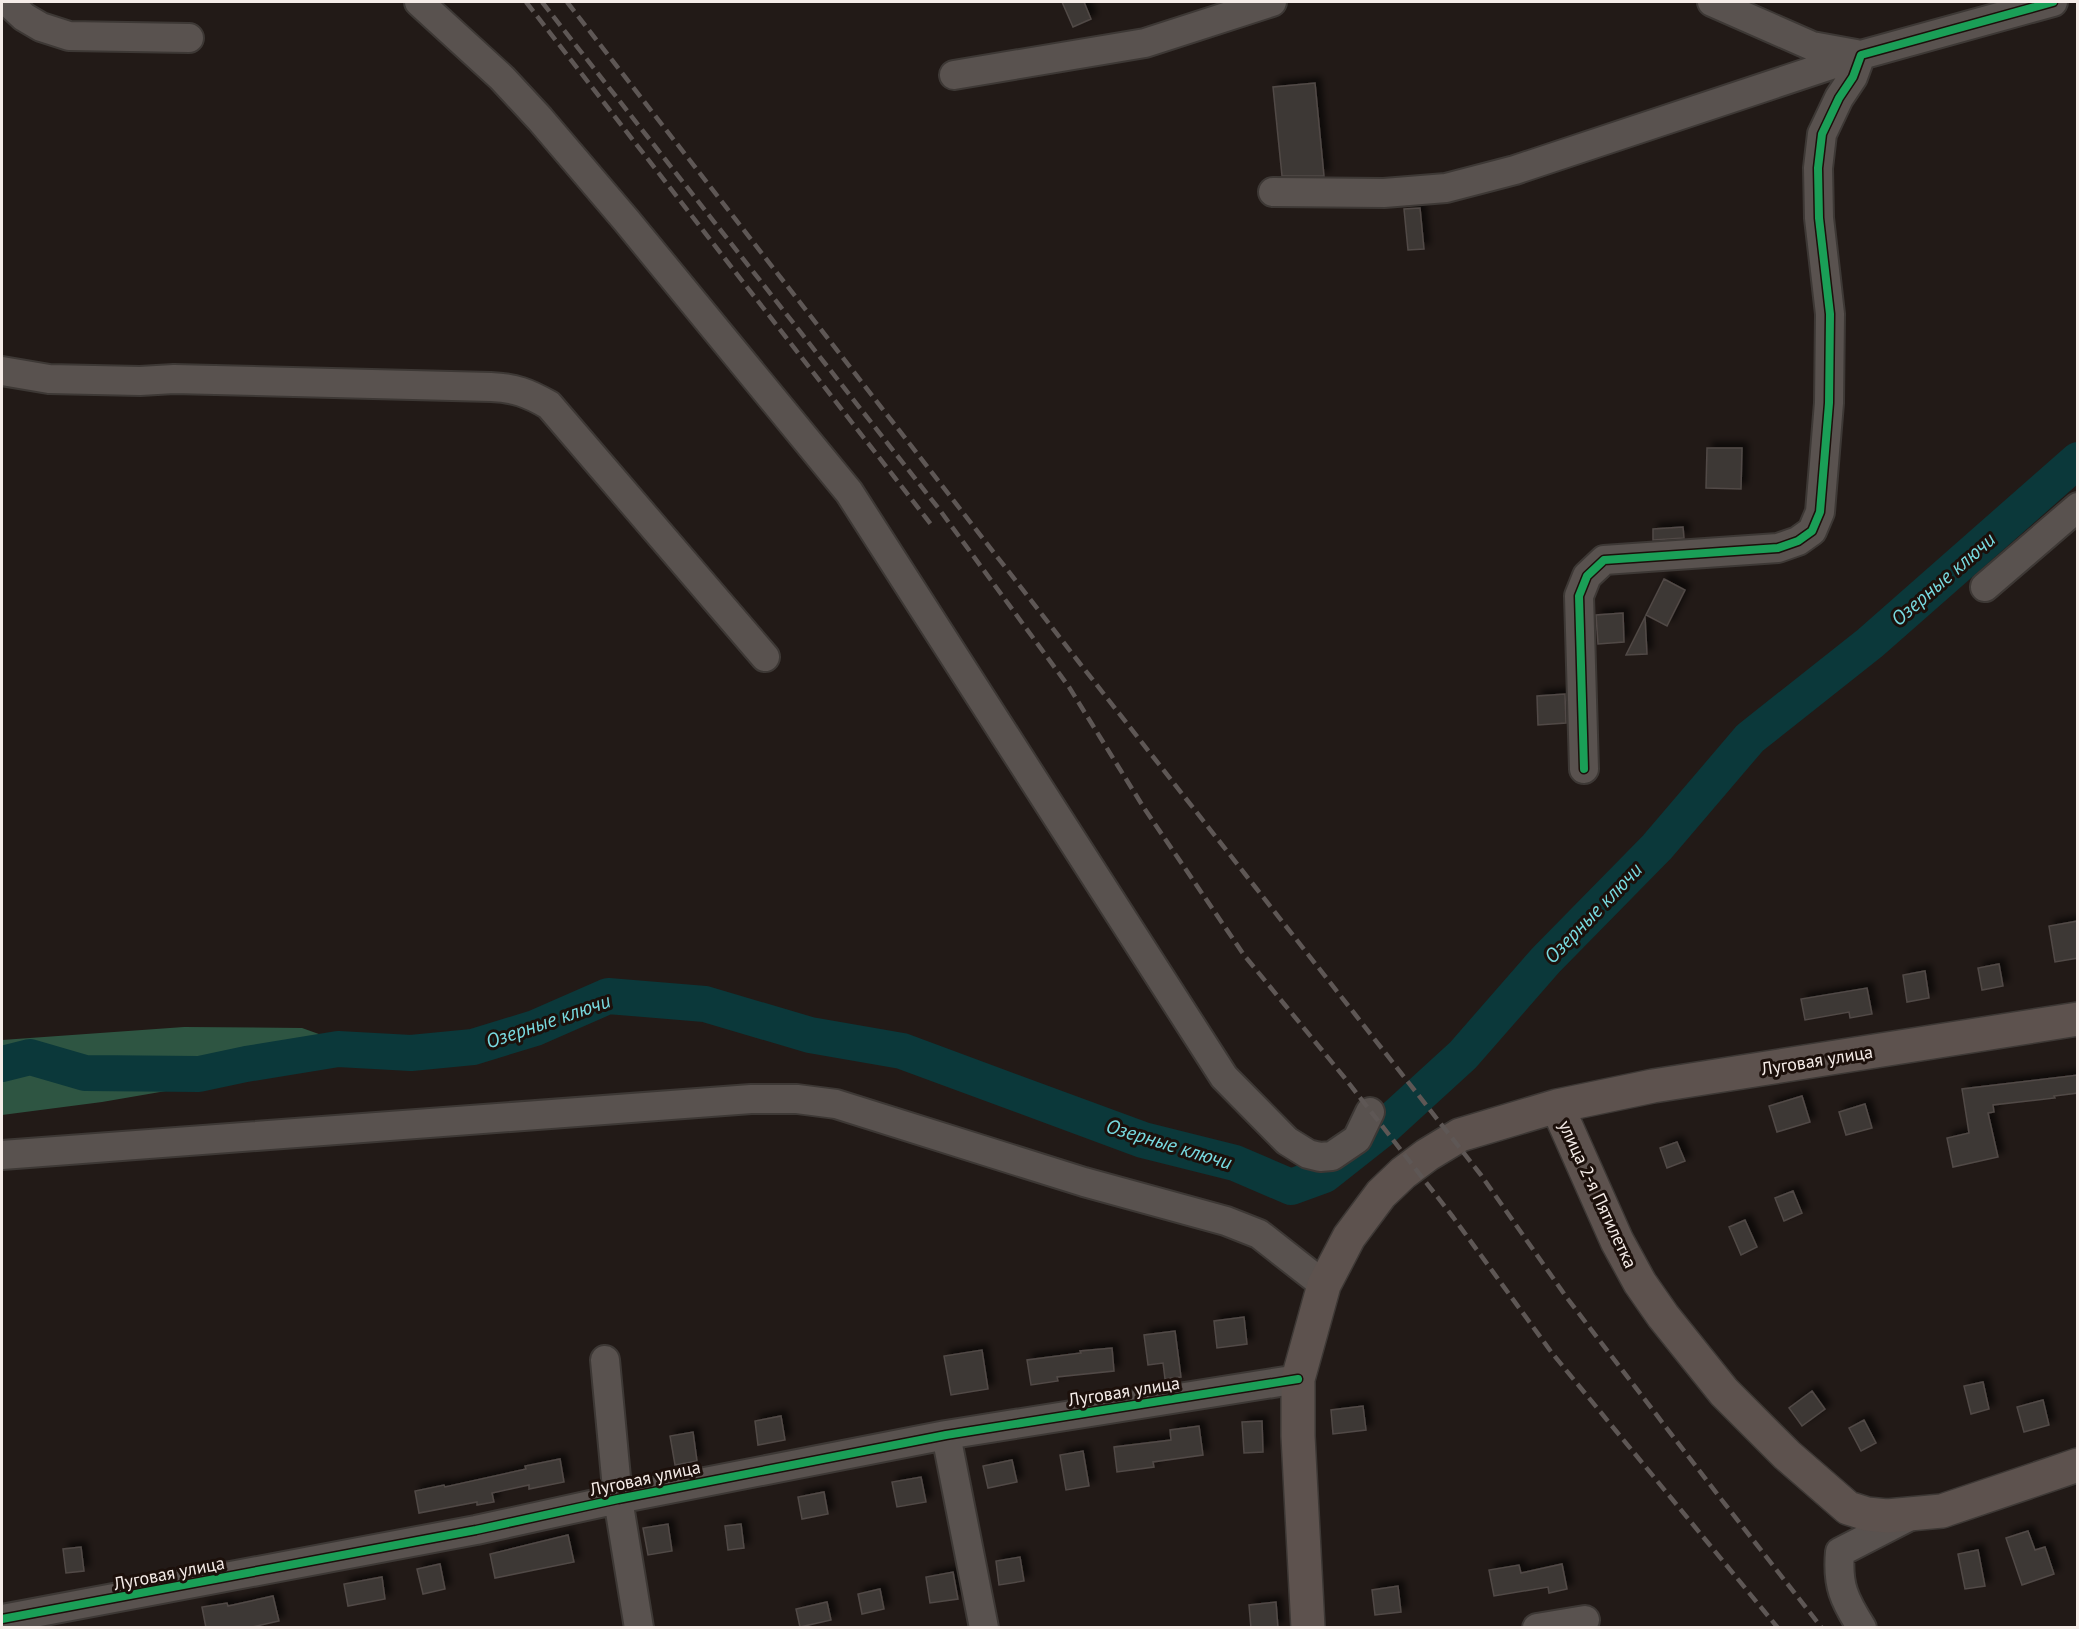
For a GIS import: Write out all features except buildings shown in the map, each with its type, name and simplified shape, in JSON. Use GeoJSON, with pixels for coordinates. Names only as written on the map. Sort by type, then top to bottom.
{"type":"FeatureCollection","features":[{"type":"Feature","properties":{"kind":"main road","name":"Луговая улица"},"geometry":{"type":"LineString","coordinates":[[1557,1106],[1653,1086],[2078,1019]]}},
{"type":"Feature","properties":{"kind":"main road","name":"улица 2-я Пятилетка"},"geometry":{"type":"LineString","coordinates":[[1308,1628],[1298,1436],[1298,1379],[1324,1285],[1349,1238],[1381,1194],[1427,1155],[1460,1135],[1557,1106],[1617,1241],[1640,1283],[1658,1308],[1724,1392],[1786,1455],[1848,1508],[1867,1514],[1887,1516],[1942,1511],[2078,1466]]}},
{"type":"Feature","properties":{"kind":"street"},"geometry":{"type":"LineString","coordinates":[[4,2],[41,27],[69,36],[189,38]]}},
{"type":"Feature","properties":{"kind":"street"},"geometry":{"type":"LineString","coordinates":[[954,75],[1145,44],[1272,2]]}},
{"type":"Feature","properties":{"kind":"street"},"geometry":{"type":"LineString","coordinates":[[1712,2],[1812,46],[1828,51],[1861,55]]}},
{"type":"Feature","properties":{"kind":"street"},"geometry":{"type":"LineString","coordinates":[[1273,192],[1384,194],[1446,188],[1515,170],[1861,55],[2053,2]]}},
{"type":"Feature","properties":{"kind":"street"},"geometry":{"type":"LineString","coordinates":[[422,3],[502,78],[540,119],[849,492],[1224,1077],[1287,1141],[1308,1154],[1320,1157],[1332,1155],[1357,1139],[1370,1112]]}},
{"type":"Feature","properties":{"kind":"street"},"geometry":{"type":"LineString","coordinates":[[1584,769],[1579,596],[1587,576],[1604,560],[1778,548],[1798,542],[1812,531],[1820,512],[1829,403],[1830,314],[1819,218],[1818,168],[1822,134],[1839,98],[1853,78],[1861,55]]}},
{"type":"Feature","properties":{"kind":"street"},"geometry":{"type":"LineString","coordinates":[[2,370],[49,379],[140,381],[174,379],[491,387],[513,388],[528,393],[549,405],[765,657]]}},
{"type":"Feature","properties":{"kind":"street"},"geometry":{"type":"LineString","coordinates":[[1985,587],[2078,507]]}},
{"type":"Feature","properties":{"kind":"street"},"geometry":{"type":"LineString","coordinates":[[2,1155],[751,1099],[797,1099],[855,1109],[1084,1182],[1226,1221],[1259,1234],[1324,1285]]}},
{"type":"Feature","properties":{"kind":"street"},"geometry":{"type":"LineString","coordinates":[[605,1360],[618,1498],[639,1628]]}},
{"type":"Feature","properties":{"kind":"street","name":"Луговая улица"},"geometry":{"type":"LineString","coordinates":[[2,1619],[476,1530],[618,1498],[946,1435],[1298,1379]]}},
{"type":"Feature","properties":{"kind":"street"},"geometry":{"type":"LineString","coordinates":[[946,1435],[984,1628]]}},
{"type":"Feature","properties":{"kind":"street"},"geometry":{"type":"LineString","coordinates":[[1848,1508],[1838,1574],[1844,1596],[1862,1628]]}},
{"type":"Feature","properties":{"kind":"street"},"geometry":{"type":"LineString","coordinates":[[1840,1552],[1912,1515]]}},
{"type":"Feature","properties":{"kind":"street"},"geometry":{"type":"LineString","coordinates":[[1537,1628],[1585,1620]]}},
{"type":"Feature","properties":{"kind":"green space"},"geometry":{"type":"Polygon","coordinates":[[[184,1027],[302,1028],[330,1038],[333,1054],[323,1064],[102,1102],[2,1115],[2,1040],[184,1027]]]}},
{"type":"Feature","properties":{"kind":"waterway","name":"Озерные ключи"},"geometry":{"type":"LineString","coordinates":[[2,1064],[30,1057],[85,1073],[199,1074],[338,1049],[411,1053],[473,1047],[535,1028],[608,996],[705,1004],[810,1035],[902,1051],[1143,1140],[1235,1163],[1291,1187],[1324,1175],[1381,1130],[1463,1055],[1546,960],[1657,847],[1750,738],[1870,643],[2078,460]]}},
{"type":"Feature","properties":{"kind":"railway"},"geometry":{"type":"LineString","coordinates":[[526,2],[933,527]]}},
{"type":"Feature","properties":{"kind":"railway"},"geometry":{"type":"LineString","coordinates":[[542,2],[939,509],[1069,687],[1144,808],[1244,955],[1344,1077],[1453,1217],[1552,1353],[1778,1628]]}},
{"type":"Feature","properties":{"kind":"railway"},"geometry":{"type":"LineString","coordinates":[[567,2],[1078,661],[1481,1175],[1567,1298],[1822,1628]]}},
{"type":"Feature","properties":{"kind":"cycle path"},"geometry":{"type":"LineString","coordinates":[[1584,769],[1579,596],[1587,576],[1604,560],[1778,548],[1798,541],[1812,531],[1820,512],[1829,403],[1830,314],[1819,218],[1818,168],[1822,134],[1839,98],[1853,77],[1861,55],[2053,2]]}},
{"type":"Feature","properties":{"kind":"cycle path"},"geometry":{"type":"LineString","coordinates":[[2,1619],[476,1530],[618,1499],[946,1435],[1298,1379]]}}]}
